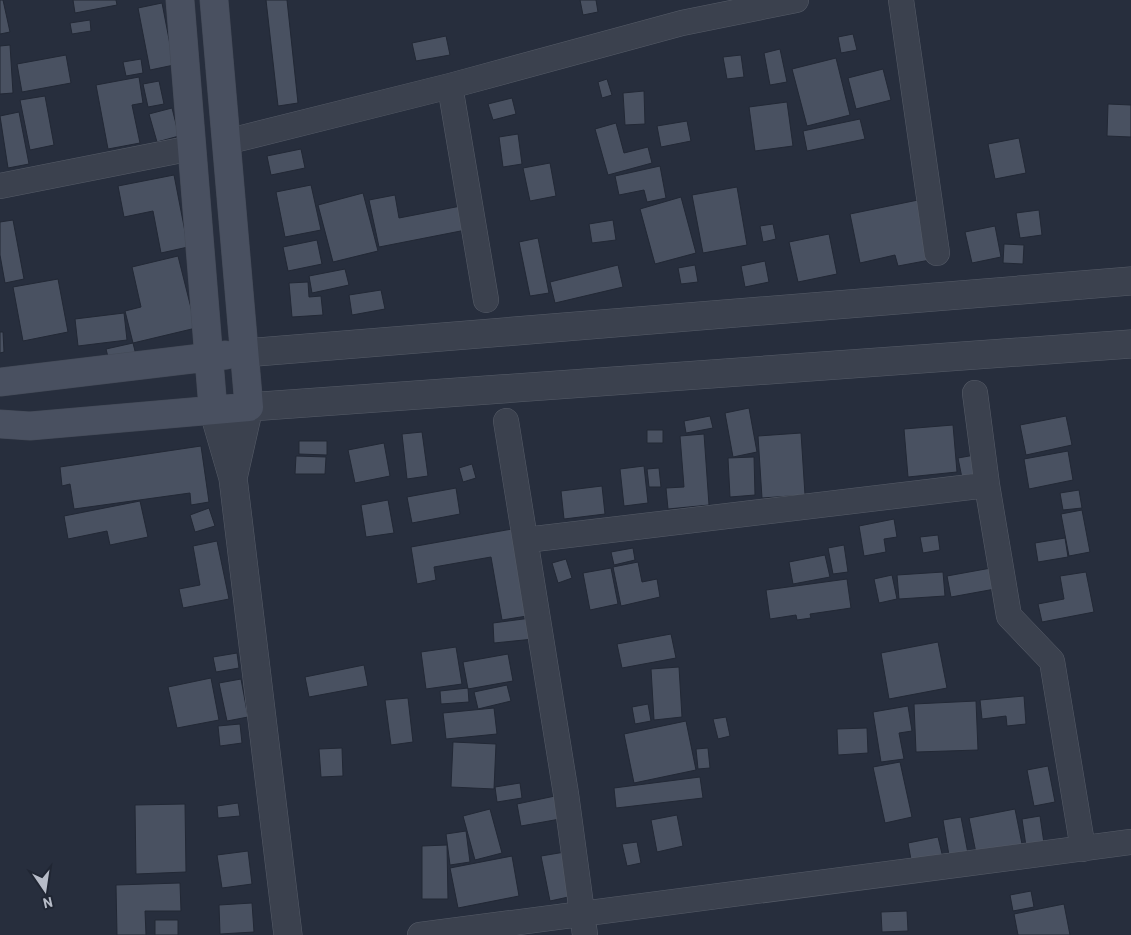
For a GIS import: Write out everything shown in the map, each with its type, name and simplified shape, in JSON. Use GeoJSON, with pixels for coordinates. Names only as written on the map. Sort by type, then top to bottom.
{"type":"FeatureCollection","features":[{"type":"Feature","properties":{"kind":"main road"},"geometry":{"type":"LineString","coordinates":[[180,0],[213,409]]}},
{"type":"Feature","properties":{"kind":"main road"},"geometry":{"type":"LineString","coordinates":[[0,424],[30,426],[249,407],[214,0]]}},
{"type":"Feature","properties":{"kind":"main road"},"geometry":{"type":"LineString","coordinates":[[0,382],[245,353]]}},
{"type":"Feature","properties":{"kind":"street"},"geometry":{"type":"LineString","coordinates":[[226,142],[450,86],[682,23],[796,0]]}},
{"type":"Feature","properties":{"kind":"street"},"geometry":{"type":"LineString","coordinates":[[901,0],[937,253]]}},
{"type":"Feature","properties":{"kind":"street"},"geometry":{"type":"LineString","coordinates":[[450,86],[486,300]]}},
{"type":"Feature","properties":{"kind":"street"},"geometry":{"type":"LineString","coordinates":[[0,186],[192,148]]}},
{"type":"Feature","properties":{"kind":"street"},"geometry":{"type":"LineString","coordinates":[[245,353],[1131,281]]}},
{"type":"Feature","properties":{"kind":"street"},"geometry":{"type":"LineString","coordinates":[[233,478],[249,407],[1131,344]]}},
{"type":"Feature","properties":{"kind":"street"},"geometry":{"type":"LineString","coordinates":[[974,393],[986,485],[1009,616],[1052,661],[1083,848]]}},
{"type":"Feature","properties":{"kind":"street"},"geometry":{"type":"LineString","coordinates":[[213,409],[233,478],[288,935]]}},
{"type":"Feature","properties":{"kind":"street"},"geometry":{"type":"LineString","coordinates":[[506,421],[526,540],[584,924]]}},
{"type":"Feature","properties":{"kind":"street"},"geometry":{"type":"LineString","coordinates":[[526,540],[986,485]]}},
{"type":"Feature","properties":{"kind":"street"},"geometry":{"type":"LineString","coordinates":[[420,935],[584,924],[1131,842]]}},
{"type":"Feature","properties":{"kind":"building"},"geometry":{"type":"Polygon","coordinates":[[[0,0],[3,0],[10,32],[0,34],[0,0]]]}},
{"type":"Feature","properties":{"kind":"building"},"geometry":{"type":"Polygon","coordinates":[[[73,0],[116,0],[117,5],[75,13],[73,0]]]}},
{"type":"Feature","properties":{"kind":"building"},"geometry":{"type":"Polygon","coordinates":[[[266,0],[287,0],[298,103],[278,106],[266,0]]]}},
{"type":"Feature","properties":{"kind":"building"},"geometry":{"type":"Polygon","coordinates":[[[580,0],[596,0],[598,12],[583,15],[580,0]]]}},
{"type":"Feature","properties":{"kind":"building"},"geometry":{"type":"Polygon","coordinates":[[[162,3],[174,65],[150,70],[138,8],[162,3]]]}},
{"type":"Feature","properties":{"kind":"building"},"geometry":{"type":"Polygon","coordinates":[[[90,20],[91,31],[72,34],[70,23],[90,20]]]}},
{"type":"Feature","properties":{"kind":"building"},"geometry":{"type":"Polygon","coordinates":[[[853,34],[857,50],[841,53],[838,37],[853,34]]]}},
{"type":"Feature","properties":{"kind":"building"},"geometry":{"type":"Polygon","coordinates":[[[446,36],[450,55],[416,61],[412,43],[446,36]]]}},
{"type":"Feature","properties":{"kind":"building"},"geometry":{"type":"Polygon","coordinates":[[[10,45],[13,93],[0,94],[0,46],[10,45]]]}},
{"type":"Feature","properties":{"kind":"building"},"geometry":{"type":"Polygon","coordinates":[[[780,49],[787,82],[770,85],[764,53],[780,49]]]}},
{"type":"Feature","properties":{"kind":"building"},"geometry":{"type":"Polygon","coordinates":[[[66,55],[71,83],[22,92],[17,64],[66,55]]]}},
{"type":"Feature","properties":{"kind":"building"},"geometry":{"type":"Polygon","coordinates":[[[741,55],[744,77],[727,79],[723,57],[741,55]]]}},
{"type":"Feature","properties":{"kind":"building"},"geometry":{"type":"Polygon","coordinates":[[[836,58],[850,115],[807,126],[792,69],[836,58]]]}},
{"type":"Feature","properties":{"kind":"building"},"geometry":{"type":"Polygon","coordinates":[[[141,59],[143,73],[126,76],[123,62],[141,59]]]}},
{"type":"Feature","properties":{"kind":"building"},"geometry":{"type":"Polygon","coordinates":[[[883,69],[891,100],[856,109],[848,78],[883,69]]]}},
{"type":"Feature","properties":{"kind":"building"},"geometry":{"type":"Polygon","coordinates":[[[139,77],[143,103],[132,105],[140,143],[108,149],[96,85],[139,77]]]}},
{"type":"Feature","properties":{"kind":"building"},"geometry":{"type":"Polygon","coordinates":[[[607,79],[612,95],[602,98],[598,82],[607,79]]]}},
{"type":"Feature","properties":{"kind":"building"},"geometry":{"type":"Polygon","coordinates":[[[159,81],[164,104],[148,107],[143,84],[159,81]]]}},
{"type":"Feature","properties":{"kind":"building"},"geometry":{"type":"Polygon","coordinates":[[[644,91],[645,124],[625,125],[623,93],[644,91]]]}},
{"type":"Feature","properties":{"kind":"building"},"geometry":{"type":"Polygon","coordinates":[[[45,96],[54,145],[30,150],[20,100],[45,96]]]}},
{"type":"Feature","properties":{"kind":"building"},"geometry":{"type":"Polygon","coordinates":[[[512,98],[516,114],[493,120],[488,104],[512,98]]]}},
{"type":"Feature","properties":{"kind":"building"},"geometry":{"type":"Polygon","coordinates":[[[787,102],[793,146],[755,151],[749,107],[787,102]]]}},
{"type":"Feature","properties":{"kind":"building"},"geometry":{"type":"Polygon","coordinates":[[[1108,104],[1131,105],[1131,137],[1107,136],[1108,104]]]}},
{"type":"Feature","properties":{"kind":"building"},"geometry":{"type":"Polygon","coordinates":[[[172,108],[179,136],[157,142],[149,114],[172,108]]]}},
{"type":"Feature","properties":{"kind":"building"},"geometry":{"type":"Polygon","coordinates":[[[19,112],[29,164],[8,168],[0,116],[19,112]]]}},
{"type":"Feature","properties":{"kind":"building"},"geometry":{"type":"Polygon","coordinates":[[[860,119],[865,139],[807,151],[803,131],[860,119]]]}},
{"type":"Feature","properties":{"kind":"building"},"geometry":{"type":"Polygon","coordinates":[[[687,121],[691,141],[661,147],[657,126],[687,121]]]}},
{"type":"Feature","properties":{"kind":"building"},"geometry":{"type":"Polygon","coordinates":[[[616,123],[624,153],[648,147],[652,163],[608,175],[595,129],[616,123]]]}},
{"type":"Feature","properties":{"kind":"building"},"geometry":{"type":"Polygon","coordinates":[[[518,134],[522,164],[503,167],[499,137],[518,134]]]}},
{"type":"Feature","properties":{"kind":"building"},"geometry":{"type":"Polygon","coordinates":[[[1019,138],[1026,173],[995,179],[988,144],[1019,138]]]}},
{"type":"Feature","properties":{"kind":"building"},"geometry":{"type":"Polygon","coordinates":[[[301,149],[305,168],[271,175],[267,156],[301,149]]]}},
{"type":"Feature","properties":{"kind":"building"},"geometry":{"type":"Polygon","coordinates":[[[550,163],[556,196],[530,201],[523,168],[550,163]]]}},
{"type":"Feature","properties":{"kind":"building"},"geometry":{"type":"Polygon","coordinates":[[[660,166],[666,198],[647,202],[644,190],[619,195],[615,176],[660,166]]]}},
{"type":"Feature","properties":{"kind":"building"},"geometry":{"type":"Polygon","coordinates":[[[174,175],[188,247],[161,253],[153,211],[124,217],[118,186],[174,175]]]}},
{"type":"Feature","properties":{"kind":"building"},"geometry":{"type":"Polygon","coordinates":[[[311,185],[321,230],[285,237],[276,192],[311,185]]]}},
{"type":"Feature","properties":{"kind":"building"},"geometry":{"type":"Polygon","coordinates":[[[737,187],[747,245],[703,253],[692,195],[737,187]]]}},
{"type":"Feature","properties":{"kind":"building"},"geometry":{"type":"Polygon","coordinates":[[[363,193],[378,251],[333,262],[318,205],[363,193]]]}},
{"type":"Feature","properties":{"kind":"building"},"geometry":{"type":"Polygon","coordinates":[[[395,195],[399,218],[471,204],[476,228],[379,247],[369,200],[395,195]]]}},
{"type":"Feature","properties":{"kind":"building"},"geometry":{"type":"Polygon","coordinates":[[[681,197],[696,253],[655,264],[640,209],[681,197]]]}},
{"type":"Feature","properties":{"kind":"building"},"geometry":{"type":"Polygon","coordinates":[[[918,200],[930,260],[898,266],[895,255],[860,263],[850,214],[918,200]]]}},
{"type":"Feature","properties":{"kind":"building"},"geometry":{"type":"Polygon","coordinates":[[[1039,210],[1042,235],[1020,238],[1016,213],[1039,210]]]}},
{"type":"Feature","properties":{"kind":"building"},"geometry":{"type":"Polygon","coordinates":[[[13,220],[24,279],[5,283],[0,255],[0,222],[13,220]]]}},
{"type":"Feature","properties":{"kind":"building"},"geometry":{"type":"Polygon","coordinates":[[[613,220],[616,240],[592,243],[589,224],[613,220]]]}},
{"type":"Feature","properties":{"kind":"building"},"geometry":{"type":"Polygon","coordinates":[[[773,224],[776,239],[763,242],[760,226],[773,224]]]}},
{"type":"Feature","properties":{"kind":"building"},"geometry":{"type":"Polygon","coordinates":[[[995,226],[1001,257],[972,263],[965,232],[995,226]]]}},
{"type":"Feature","properties":{"kind":"building"},"geometry":{"type":"Polygon","coordinates":[[[829,234],[837,274],[798,282],[789,242],[829,234]]]}},
{"type":"Feature","properties":{"kind":"building"},"geometry":{"type":"Polygon","coordinates":[[[538,238],[549,293],[530,296],[519,242],[538,238]]]}},
{"type":"Feature","properties":{"kind":"building"},"geometry":{"type":"Polygon","coordinates":[[[317,240],[322,264],[288,271],[283,247],[317,240]]]}},
{"type":"Feature","properties":{"kind":"building"},"geometry":{"type":"Polygon","coordinates":[[[1004,244],[1024,245],[1023,264],[1003,263],[1004,244]]]}},
{"type":"Feature","properties":{"kind":"building"},"geometry":{"type":"Polygon","coordinates":[[[178,256],[196,328],[133,343],[125,311],[141,307],[132,267],[178,256]]]}},
{"type":"Feature","properties":{"kind":"building"},"geometry":{"type":"Polygon","coordinates":[[[765,261],[769,282],[745,287],[741,266],[765,261]]]}},
{"type":"Feature","properties":{"kind":"building"},"geometry":{"type":"Polygon","coordinates":[[[618,265],[623,287],[555,303],[550,282],[618,265]]]}},
{"type":"Feature","properties":{"kind":"building"},"geometry":{"type":"Polygon","coordinates":[[[695,265],[698,282],[681,284],[678,268],[695,265]]]}},
{"type":"Feature","properties":{"kind":"building"},"geometry":{"type":"Polygon","coordinates":[[[345,269],[349,285],[312,293],[309,276],[345,269]]]}},
{"type":"Feature","properties":{"kind":"building"},"geometry":{"type":"Polygon","coordinates":[[[58,279],[68,332],[23,341],[13,287],[58,279]]]}},
{"type":"Feature","properties":{"kind":"building"},"geometry":{"type":"Polygon","coordinates":[[[308,282],[309,297],[321,296],[323,315],[292,317],[289,283],[308,282]]]}},
{"type":"Feature","properties":{"kind":"building"},"geometry":{"type":"Polygon","coordinates":[[[381,290],[385,309],[352,315],[349,295],[381,290]]]}},
{"type":"Feature","properties":{"kind":"building"},"geometry":{"type":"Polygon","coordinates":[[[124,313],[127,340],[78,346],[75,319],[124,313]]]}},
{"type":"Feature","properties":{"kind":"building"},"geometry":{"type":"Polygon","coordinates":[[[0,332],[3,332],[4,352],[0,353],[0,332]]]}},
{"type":"Feature","properties":{"kind":"building"},"geometry":{"type":"Polygon","coordinates":[[[133,343],[137,359],[110,365],[106,349],[133,343]]]}},
{"type":"Feature","properties":{"kind":"building"},"geometry":{"type":"Polygon","coordinates":[[[749,408],[757,452],[733,457],[725,413],[749,408]]]}},
{"type":"Feature","properties":{"kind":"building"},"geometry":{"type":"Polygon","coordinates":[[[710,416],[713,428],[686,433],[684,421],[710,416]]]}},
{"type":"Feature","properties":{"kind":"building"},"geometry":{"type":"Polygon","coordinates":[[[1066,416],[1072,445],[1026,455],[1020,425],[1066,416]]]}},
{"type":"Feature","properties":{"kind":"building"},"geometry":{"type":"Polygon","coordinates":[[[953,425],[957,472],[908,477],[904,429],[953,425]]]}},
{"type":"Feature","properties":{"kind":"building"},"geometry":{"type":"Polygon","coordinates":[[[647,430],[663,430],[663,443],[647,443],[647,430]]]}},
{"type":"Feature","properties":{"kind":"building"},"geometry":{"type":"Polygon","coordinates":[[[422,432],[428,476],[407,479],[402,434],[422,432]]]}},
{"type":"Feature","properties":{"kind":"building"},"geometry":{"type":"Polygon","coordinates":[[[801,433],[805,495],[762,498],[758,436],[801,433]]]}},
{"type":"Feature","properties":{"kind":"building"},"geometry":{"type":"Polygon","coordinates":[[[704,434],[709,505],[668,509],[666,488],[684,487],[680,436],[704,434]]]}},
{"type":"Feature","properties":{"kind":"building"},"geometry":{"type":"Polygon","coordinates":[[[299,441],[327,441],[327,455],[299,454],[299,441]]]}},
{"type":"Feature","properties":{"kind":"building"},"geometry":{"type":"Polygon","coordinates":[[[384,443],[390,476],[355,483],[348,450],[384,443]]]}},
{"type":"Feature","properties":{"kind":"building"},"geometry":{"type":"Polygon","coordinates":[[[201,446],[209,502],[191,505],[190,493],[74,509],[70,484],[62,486],[60,467],[201,446]]]}},
{"type":"Feature","properties":{"kind":"building"},"geometry":{"type":"Polygon","coordinates":[[[1068,451],[1073,480],[1029,489],[1024,459],[1068,451]]]}},
{"type":"Feature","properties":{"kind":"building"},"geometry":{"type":"Polygon","coordinates":[[[975,455],[979,474],[962,478],[958,458],[975,455]]]}},
{"type":"Feature","properties":{"kind":"building"},"geometry":{"type":"Polygon","coordinates":[[[296,456],[326,457],[325,474],[295,474],[296,456]]]}},
{"type":"Feature","properties":{"kind":"building"},"geometry":{"type":"Polygon","coordinates":[[[754,457],[755,495],[730,497],[728,458],[754,457]]]}},
{"type":"Feature","properties":{"kind":"building"},"geometry":{"type":"Polygon","coordinates":[[[472,464],[476,478],[463,482],[459,468],[472,464]]]}},
{"type":"Feature","properties":{"kind":"building"},"geometry":{"type":"Polygon","coordinates":[[[644,466],[648,503],[624,506],[620,469],[644,466]]]}},
{"type":"Feature","properties":{"kind":"building"},"geometry":{"type":"Polygon","coordinates":[[[659,468],[661,487],[649,487],[647,469],[659,468]]]}},
{"type":"Feature","properties":{"kind":"building"},"geometry":{"type":"Polygon","coordinates":[[[602,486],[605,514],[564,519],[561,491],[602,486]]]}},
{"type":"Feature","properties":{"kind":"building"},"geometry":{"type":"Polygon","coordinates":[[[456,488],[460,514],[412,523],[407,497],[456,488]]]}},
{"type":"Feature","properties":{"kind":"building"},"geometry":{"type":"Polygon","coordinates":[[[1079,490],[1082,508],[1063,510],[1060,493],[1079,490]]]}},
{"type":"Feature","properties":{"kind":"building"},"geometry":{"type":"Polygon","coordinates":[[[388,500],[394,533],[366,537],[361,505],[388,500]]]}},
{"type":"Feature","properties":{"kind":"building"},"geometry":{"type":"Polygon","coordinates":[[[140,501],[148,537],[110,545],[107,531],[68,539],[64,516],[140,501]]]}},
{"type":"Feature","properties":{"kind":"building"},"geometry":{"type":"Polygon","coordinates":[[[209,508],[215,526],[195,532],[190,515],[209,508]]]}},
{"type":"Feature","properties":{"kind":"building"},"geometry":{"type":"Polygon","coordinates":[[[1082,510],[1090,552],[1069,556],[1061,514],[1082,510]]]}},
{"type":"Feature","properties":{"kind":"building"},"geometry":{"type":"Polygon","coordinates":[[[894,519],[897,537],[884,539],[886,552],[864,556],[859,526],[894,519]]]}},
{"type":"Feature","properties":{"kind":"building"},"geometry":{"type":"Polygon","coordinates":[[[512,529],[527,616],[502,620],[491,557],[434,567],[436,580],[417,584],[411,547],[512,529]]]}},
{"type":"Feature","properties":{"kind":"building"},"geometry":{"type":"Polygon","coordinates":[[[938,535],[940,550],[923,553],[920,537],[938,535]]]}},
{"type":"Feature","properties":{"kind":"building"},"geometry":{"type":"Polygon","coordinates":[[[1065,538],[1068,557],[1038,562],[1035,543],[1065,538]]]}},
{"type":"Feature","properties":{"kind":"building"},"geometry":{"type":"Polygon","coordinates":[[[217,541],[229,599],[183,608],[179,589],[200,585],[193,546],[217,541]]]}},
{"type":"Feature","properties":{"kind":"building"},"geometry":{"type":"Polygon","coordinates":[[[844,545],[848,572],[833,574],[828,548],[844,545]]]}},
{"type":"Feature","properties":{"kind":"building"},"geometry":{"type":"Polygon","coordinates":[[[633,548],[635,560],[614,565],[611,552],[633,548]]]}},
{"type":"Feature","properties":{"kind":"building"},"geometry":{"type":"Polygon","coordinates":[[[825,555],[830,577],[793,584],[789,562],[825,555]]]}},
{"type":"Feature","properties":{"kind":"building"},"geometry":{"type":"Polygon","coordinates":[[[566,559],[572,578],[558,583],[552,563],[566,559]]]}},
{"type":"Feature","properties":{"kind":"building"},"geometry":{"type":"Polygon","coordinates":[[[638,562],[642,582],[657,579],[660,597],[621,606],[613,567],[638,562]]]}},
{"type":"Feature","properties":{"kind":"building"},"geometry":{"type":"Polygon","coordinates":[[[611,568],[618,604],[590,610],[583,573],[611,568]]]}},
{"type":"Feature","properties":{"kind":"building"},"geometry":{"type":"Polygon","coordinates":[[[991,568],[995,589],[951,597],[947,576],[991,568]]]}},
{"type":"Feature","properties":{"kind":"building"},"geometry":{"type":"Polygon","coordinates":[[[943,572],[945,596],[899,599],[897,575],[943,572]]]}},
{"type":"Feature","properties":{"kind":"building"},"geometry":{"type":"Polygon","coordinates":[[[1086,572],[1094,612],[1042,622],[1038,604],[1064,599],[1060,576],[1086,572]]]}},
{"type":"Feature","properties":{"kind":"building"},"geometry":{"type":"Polygon","coordinates":[[[892,575],[897,599],[879,603],[874,579],[892,575]]]}},
{"type":"Feature","properties":{"kind":"building"},"geometry":{"type":"Polygon","coordinates":[[[847,579],[851,608],[810,614],[811,618],[797,620],[796,615],[770,619],[766,590],[847,579]]]}},
{"type":"Feature","properties":{"kind":"building"},"geometry":{"type":"Polygon","coordinates":[[[531,618],[534,639],[494,643],[493,623],[531,618]]]}},
{"type":"Feature","properties":{"kind":"building"},"geometry":{"type":"Polygon","coordinates":[[[671,634],[676,658],[622,668],[617,644],[671,634]]]}},
{"type":"Feature","properties":{"kind":"building"},"geometry":{"type":"Polygon","coordinates":[[[938,642],[947,688],[889,699],[881,653],[938,642]]]}},
{"type":"Feature","properties":{"kind":"building"},"geometry":{"type":"Polygon","coordinates":[[[456,647],[462,684],[426,689],[421,652],[456,647]]]}},
{"type":"Feature","properties":{"kind":"building"},"geometry":{"type":"Polygon","coordinates":[[[237,653],[239,668],[216,672],[213,657],[237,653]]]}},
{"type":"Feature","properties":{"kind":"building"},"geometry":{"type":"Polygon","coordinates":[[[508,654],[513,681],[468,689],[463,662],[508,654]]]}},
{"type":"Feature","properties":{"kind":"building"},"geometry":{"type":"Polygon","coordinates":[[[364,665],[368,686],[309,697],[305,677],[364,665]]]}},
{"type":"Feature","properties":{"kind":"building"},"geometry":{"type":"Polygon","coordinates":[[[679,667],[682,717],[654,720],[651,669],[679,667]]]}},
{"type":"Feature","properties":{"kind":"building"},"geometry":{"type":"Polygon","coordinates":[[[211,678],[219,720],[177,728],[168,687],[211,678]]]}},
{"type":"Feature","properties":{"kind":"building"},"geometry":{"type":"Polygon","coordinates":[[[241,679],[248,717],[227,721],[219,683],[241,679]]]}},
{"type":"Feature","properties":{"kind":"building"},"geometry":{"type":"Polygon","coordinates":[[[507,685],[511,701],[478,709],[474,692],[507,685]]]}},
{"type":"Feature","properties":{"kind":"building"},"geometry":{"type":"Polygon","coordinates":[[[468,688],[469,702],[441,704],[440,691],[468,688]]]}},
{"type":"Feature","properties":{"kind":"building"},"geometry":{"type":"Polygon","coordinates":[[[1024,696],[1026,724],[1007,726],[1006,716],[982,719],[980,700],[1024,696]]]}},
{"type":"Feature","properties":{"kind":"building"},"geometry":{"type":"Polygon","coordinates":[[[408,698],[413,742],[391,745],[385,700],[408,698]]]}},
{"type":"Feature","properties":{"kind":"building"},"geometry":{"type":"Polygon","coordinates":[[[976,701],[978,750],[916,752],[914,704],[976,701]]]}},
{"type":"Feature","properties":{"kind":"building"},"geometry":{"type":"Polygon","coordinates":[[[648,704],[651,721],[635,724],[632,707],[648,704]]]}},
{"type":"Feature","properties":{"kind":"building"},"geometry":{"type":"Polygon","coordinates":[[[908,706],[912,731],[899,733],[904,759],[881,762],[873,712],[908,706]]]}},
{"type":"Feature","properties":{"kind":"building"},"geometry":{"type":"Polygon","coordinates":[[[494,708],[497,734],[446,739],[443,713],[494,708]]]}},
{"type":"Feature","properties":{"kind":"building"},"geometry":{"type":"Polygon","coordinates":[[[726,717],[730,736],[718,739],[713,719],[726,717]]]}},
{"type":"Feature","properties":{"kind":"building"},"geometry":{"type":"Polygon","coordinates":[[[686,721],[696,770],[634,783],[624,734],[686,721]]]}},
{"type":"Feature","properties":{"kind":"building"},"geometry":{"type":"Polygon","coordinates":[[[240,724],[242,743],[220,746],[218,726],[240,724]]]}},
{"type":"Feature","properties":{"kind":"building"},"geometry":{"type":"Polygon","coordinates":[[[867,728],[868,753],[838,755],[837,729],[867,728]]]}},
{"type":"Feature","properties":{"kind":"building"},"geometry":{"type":"Polygon","coordinates":[[[453,742],[496,744],[494,789],[451,787],[453,742]]]}},
{"type":"Feature","properties":{"kind":"building"},"geometry":{"type":"Polygon","coordinates":[[[342,748],[343,776],[321,777],[319,749],[342,748]]]}},
{"type":"Feature","properties":{"kind":"building"},"geometry":{"type":"Polygon","coordinates":[[[708,748],[710,768],[698,769],[696,749],[708,748]]]}},
{"type":"Feature","properties":{"kind":"building"},"geometry":{"type":"Polygon","coordinates":[[[900,762],[912,817],[885,823],[873,767],[900,762]]]}},
{"type":"Feature","properties":{"kind":"building"},"geometry":{"type":"Polygon","coordinates":[[[1048,766],[1055,802],[1034,806],[1027,770],[1048,766]]]}},
{"type":"Feature","properties":{"kind":"building"},"geometry":{"type":"Polygon","coordinates":[[[700,777],[703,798],[616,808],[614,788],[700,777]]]}},
{"type":"Feature","properties":{"kind":"building"},"geometry":{"type":"Polygon","coordinates":[[[520,783],[522,798],[497,802],[495,787],[520,783]]]}},
{"type":"Feature","properties":{"kind":"building"},"geometry":{"type":"Polygon","coordinates":[[[555,796],[560,819],[521,826],[517,804],[555,796]]]}},
{"type":"Feature","properties":{"kind":"building"},"geometry":{"type":"Polygon","coordinates":[[[238,803],[240,816],[218,818],[217,806],[238,803]]]}},
{"type":"Feature","properties":{"kind":"building"},"geometry":{"type":"Polygon","coordinates":[[[185,804],[186,872],[136,874],[135,805],[185,804]]]}},
{"type":"Feature","properties":{"kind":"building"},"geometry":{"type":"Polygon","coordinates":[[[490,809],[502,853],[475,860],[463,816],[490,809]]]}},
{"type":"Feature","properties":{"kind":"building"},"geometry":{"type":"Polygon","coordinates":[[[1015,809],[1023,849],[977,858],[969,818],[1015,809]]]}},
{"type":"Feature","properties":{"kind":"building"},"geometry":{"type":"Polygon","coordinates":[[[677,815],[683,846],[657,852],[651,820],[677,815]]]}},
{"type":"Feature","properties":{"kind":"building"},"geometry":{"type":"Polygon","coordinates":[[[1040,816],[1045,850],[1027,853],[1022,819],[1040,816]]]}},
{"type":"Feature","properties":{"kind":"building"},"geometry":{"type":"Polygon","coordinates":[[[961,817],[970,864],[951,867],[943,820],[961,817]]]}},
{"type":"Feature","properties":{"kind":"building"},"geometry":{"type":"Polygon","coordinates":[[[466,831],[470,862],[450,865],[446,834],[466,831]]]}},
{"type":"Feature","properties":{"kind":"building"},"geometry":{"type":"Polygon","coordinates":[[[938,837],[943,858],[912,865],[908,843],[938,837]]]}},
{"type":"Feature","properties":{"kind":"building"},"geometry":{"type":"Polygon","coordinates":[[[637,842],[641,863],[627,866],[622,844],[637,842]]]}},
{"type":"Feature","properties":{"kind":"building"},"geometry":{"type":"Polygon","coordinates":[[[447,845],[448,899],[422,899],[422,846],[447,845]]]}},
{"type":"Feature","properties":{"kind":"building"},"geometry":{"type":"Polygon","coordinates":[[[248,851],[252,884],[222,888],[217,855],[248,851]]]}},
{"type":"Feature","properties":{"kind":"building"},"geometry":{"type":"Polygon","coordinates":[[[565,852],[573,896],[550,901],[541,856],[565,852]]]}},
{"type":"Feature","properties":{"kind":"building"},"geometry":{"type":"Polygon","coordinates":[[[512,856],[519,896],[458,908],[450,868],[512,856]]]}},
{"type":"Feature","properties":{"kind":"building"},"geometry":{"type":"Polygon","coordinates":[[[180,883],[181,911],[145,911],[146,935],[117,935],[116,885],[180,883]]]}},
{"type":"Feature","properties":{"kind":"building"},"geometry":{"type":"Polygon","coordinates":[[[1031,891],[1034,907],[1013,911],[1010,895],[1031,891]]]}},
{"type":"Feature","properties":{"kind":"building"},"geometry":{"type":"Polygon","coordinates":[[[252,903],[254,932],[220,934],[219,905],[252,903]]]}},
{"type":"Feature","properties":{"kind":"building"},"geometry":{"type":"Polygon","coordinates":[[[1064,904],[1070,935],[1018,935],[1014,914],[1064,904]]]}},
{"type":"Feature","properties":{"kind":"building"},"geometry":{"type":"Polygon","coordinates":[[[907,911],[908,931],[882,932],[881,912],[907,911]]]}},
{"type":"Feature","properties":{"kind":"building"},"geometry":{"type":"Polygon","coordinates":[[[155,920],[178,920],[178,935],[155,935],[155,920]]]}}]}
